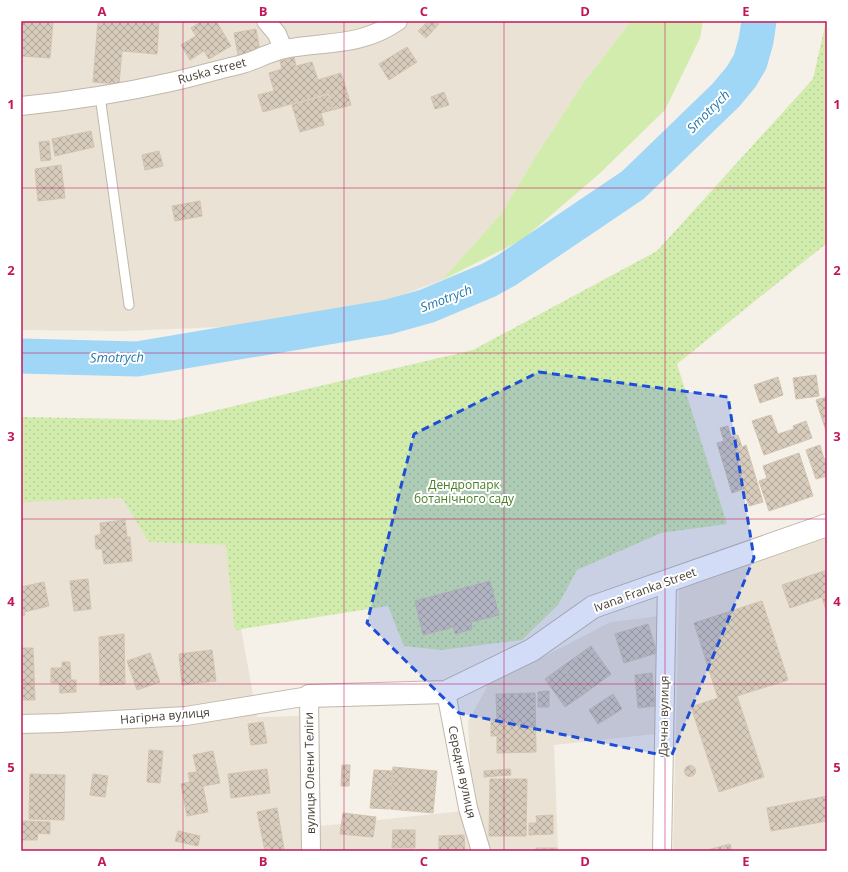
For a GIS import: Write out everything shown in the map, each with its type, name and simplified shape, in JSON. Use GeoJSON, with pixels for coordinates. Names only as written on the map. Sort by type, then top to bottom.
{"type":"FeatureCollection","features":[{"type":"Feature","properties":{"kind":"street"},"geometry":{"type":"LineString","coordinates":[[266,21],[277,34],[284,49]]}},
{"type":"Feature","properties":{"kind":"street","name":"Ruska Street"},"geometry":{"type":"LineString","coordinates":[[21,106],[100,96],[172,82],[244,64],[284,49],[357,40],[385,30],[398,21]]}},
{"type":"Feature","properties":{"kind":"street","name":"Ivana Franka Street"},"geometry":{"type":"LineString","coordinates":[[309,696],[446,692],[532,650],[593,607],[827,525]]}},
{"type":"Feature","properties":{"kind":"street","name":"Дачна вулиця"},"geometry":{"type":"LineString","coordinates":[[662,851],[667,582]]}},
{"type":"Feature","properties":{"kind":"street","name":"Середня вулиця"},"geometry":{"type":"LineString","coordinates":[[446,692],[468,808],[481,851]]}},
{"type":"Feature","properties":{"kind":"street","name":"Нагірна вулиця"},"geometry":{"type":"LineString","coordinates":[[21,724],[186,716],[309,696]]}},
{"type":"Feature","properties":{"kind":"street","name":"вулиця Олени Теліги"},"geometry":{"type":"LineString","coordinates":[[309,696],[310,851]]}},
{"type":"Feature","properties":{"kind":"lane"},"geometry":{"type":"LineString","coordinates":[[100,96],[129,305]]}},
{"type":"Feature","properties":{"kind":"highlighted area"},"geometry":{"type":"Polygon","coordinates":[[[539,372],[728,397],[754,558],[671,757],[459,713],[367,623],[414,434],[539,372]]]}},
{"type":"Feature","properties":{"kind":"shaded area"},"geometry":{"type":"Polygon","coordinates":[[[21,21],[631,21],[584,82],[539,151],[501,214],[442,280],[365,309],[220,327],[123,331],[21,330],[21,21]]]}},
{"type":"Feature","properties":{"kind":"shaded area"},"geometry":{"type":"Polygon","coordinates":[[[122,498],[149,542],[226,545],[257,717],[299,716],[321,826],[473,810],[468,722],[488,685],[611,622],[660,616],[656,734],[554,745],[558,851],[21,851],[21,500],[122,498]]]}},
{"type":"Feature","properties":{"kind":"shaded area"},"geometry":{"type":"Polygon","coordinates":[[[827,538],[827,851],[673,851],[679,589],[827,538]]]}},
{"type":"Feature","properties":{"kind":"green space"},"geometry":{"type":"Polygon","coordinates":[[[631,21],[703,21],[700,38],[665,110],[599,174],[522,240],[442,280],[501,214],[539,151],[584,82],[631,21]]]}},
{"type":"Feature","properties":{"kind":"green space","name":"Дендропарк ботанічного саду"},"geometry":{"type":"Polygon","coordinates":[[[826,21],[827,243],[677,364],[727,524],[661,533],[577,570],[558,605],[522,640],[441,650],[404,646],[388,606],[235,630],[226,545],[149,542],[122,498],[21,502],[21,417],[175,420],[473,350],[657,251],[813,79],[826,21]]]}},
{"type":"Feature","properties":{"kind":"building"},"geometry":{"type":"Polygon","coordinates":[[[21,21],[53,21],[50,58],[21,56],[21,21]]]}},
{"type":"Feature","properties":{"kind":"building"},"geometry":{"type":"Polygon","coordinates":[[[98,21],[159,21],[157,54],[122,51],[119,84],[93,82],[98,21]]]}},
{"type":"Feature","properties":{"kind":"building"},"geometry":{"type":"Polygon","coordinates":[[[202,21],[216,21],[231,46],[209,59],[204,51],[190,60],[181,45],[196,36],[191,28],[202,21]]]}},
{"type":"Feature","properties":{"kind":"building"},"geometry":{"type":"Polygon","coordinates":[[[428,21],[436,21],[439,24],[426,38],[418,31],[428,21]]]}},
{"type":"Feature","properties":{"kind":"building"},"geometry":{"type":"Polygon","coordinates":[[[256,29],[260,51],[238,55],[234,33],[256,29]]]}},
{"type":"Feature","properties":{"kind":"building"},"geometry":{"type":"Polygon","coordinates":[[[407,47],[417,62],[389,80],[379,64],[407,47]]]}},
{"type":"Feature","properties":{"kind":"building"},"geometry":{"type":"Polygon","coordinates":[[[294,57],[296,66],[312,62],[318,80],[341,73],[351,105],[333,110],[329,93],[263,112],[258,95],[274,91],[269,73],[282,69],[280,61],[294,57]]]}},
{"type":"Feature","properties":{"kind":"building"},"geometry":{"type":"Polygon","coordinates":[[[444,92],[449,105],[435,109],[431,97],[444,92]]]}},
{"type":"Feature","properties":{"kind":"building"},"geometry":{"type":"Polygon","coordinates":[[[328,95],[332,110],[321,113],[324,125],[300,132],[292,105],[328,95]]]}},
{"type":"Feature","properties":{"kind":"building"},"geometry":{"type":"Polygon","coordinates":[[[91,131],[94,147],[55,156],[52,139],[91,131]]]}},
{"type":"Feature","properties":{"kind":"building"},"geometry":{"type":"Polygon","coordinates":[[[49,141],[51,160],[41,161],[39,142],[49,141]]]}},
{"type":"Feature","properties":{"kind":"building"},"geometry":{"type":"Polygon","coordinates":[[[159,151],[163,166],[145,170],[142,155],[159,151]]]}},
{"type":"Feature","properties":{"kind":"building"},"geometry":{"type":"Polygon","coordinates":[[[61,165],[65,198],[38,201],[35,169],[61,165]]]}},
{"type":"Feature","properties":{"kind":"building"},"geometry":{"type":"Polygon","coordinates":[[[200,201],[202,216],[175,221],[172,206],[200,201]]]}},
{"type":"Feature","properties":{"kind":"building"},"geometry":{"type":"Polygon","coordinates":[[[816,375],[819,396],[796,399],[793,378],[816,375]]]}},
{"type":"Feature","properties":{"kind":"building"},"geometry":{"type":"Polygon","coordinates":[[[778,377],[783,395],[760,403],[754,385],[778,377]]]}},
{"type":"Feature","properties":{"kind":"building"},"geometry":{"type":"Polygon","coordinates":[[[827,397],[827,434],[816,400],[827,397]]]}},
{"type":"Feature","properties":{"kind":"building"},"geometry":{"type":"Polygon","coordinates":[[[771,415],[778,434],[794,429],[793,426],[806,421],[812,438],[764,455],[752,421],[771,415]]]}},
{"type":"Feature","properties":{"kind":"building"},"geometry":{"type":"Polygon","coordinates":[[[728,426],[731,437],[738,435],[742,447],[746,445],[763,502],[749,506],[743,489],[732,493],[717,443],[724,441],[720,428],[728,426]]]}},
{"type":"Feature","properties":{"kind":"building"},"geometry":{"type":"Polygon","coordinates":[[[820,445],[824,459],[827,458],[827,476],[816,479],[806,450],[820,445]]]}},
{"type":"Feature","properties":{"kind":"building"},"geometry":{"type":"Polygon","coordinates":[[[799,453],[813,496],[769,511],[759,481],[767,478],[763,466],[799,453]]]}},
{"type":"Feature","properties":{"kind":"building"},"geometry":{"type":"Polygon","coordinates":[[[125,520],[127,537],[130,537],[132,561],[104,564],[102,549],[96,549],[95,536],[101,534],[100,523],[125,520]]]}},
{"type":"Feature","properties":{"kind":"building"},"geometry":{"type":"Polygon","coordinates":[[[827,570],[827,613],[822,597],[790,608],[782,585],[827,570]]]}},
{"type":"Feature","properties":{"kind":"building"},"geometry":{"type":"Polygon","coordinates":[[[88,579],[91,609],[74,611],[70,581],[88,579]]]}},
{"type":"Feature","properties":{"kind":"building"},"geometry":{"type":"Polygon","coordinates":[[[490,581],[499,615],[471,622],[472,629],[455,634],[454,627],[423,635],[415,601],[490,581]]]}},
{"type":"Feature","properties":{"kind":"building"},"geometry":{"type":"Polygon","coordinates":[[[44,582],[49,606],[24,612],[25,615],[21,616],[21,587],[44,582]]]}},
{"type":"Feature","properties":{"kind":"building"},"geometry":{"type":"Polygon","coordinates":[[[762,601],[788,680],[737,696],[764,777],[719,792],[691,707],[718,698],[694,623],[762,601]]]}},
{"type":"Feature","properties":{"kind":"building"},"geometry":{"type":"Polygon","coordinates":[[[648,624],[657,653],[624,663],[615,634],[648,624]]]}},
{"type":"Feature","properties":{"kind":"building"},"geometry":{"type":"Polygon","coordinates":[[[124,634],[125,684],[100,685],[99,637],[124,634]]]}},
{"type":"Feature","properties":{"kind":"building"},"geometry":{"type":"Polygon","coordinates":[[[591,646],[611,674],[584,694],[563,666],[591,646]]]}},
{"type":"Feature","properties":{"kind":"building"},"geometry":{"type":"Polygon","coordinates":[[[21,648],[33,648],[35,700],[21,700],[21,648]]]}},
{"type":"Feature","properties":{"kind":"building"},"geometry":{"type":"Polygon","coordinates":[[[212,650],[216,681],[182,685],[179,654],[212,650]]]}},
{"type":"Feature","properties":{"kind":"building"},"geometry":{"type":"Polygon","coordinates":[[[150,653],[160,682],[137,690],[127,661],[150,653]]]}},
{"type":"Feature","properties":{"kind":"building"},"geometry":{"type":"Polygon","coordinates":[[[62,662],[70,662],[71,680],[76,680],[76,692],[60,693],[59,683],[51,683],[51,668],[62,668],[62,662]]]}},
{"type":"Feature","properties":{"kind":"building"},"geometry":{"type":"Polygon","coordinates":[[[563,666],[584,694],[565,707],[545,679],[563,666]]]}},
{"type":"Feature","properties":{"kind":"building"},"geometry":{"type":"Polygon","coordinates":[[[652,673],[655,706],[638,708],[635,675],[652,673]]]}},
{"type":"Feature","properties":{"kind":"building"},"geometry":{"type":"Polygon","coordinates":[[[549,691],[549,707],[538,707],[538,692],[549,691]]]}},
{"type":"Feature","properties":{"kind":"building"},"geometry":{"type":"Polygon","coordinates":[[[535,693],[536,752],[497,753],[497,736],[491,736],[491,720],[497,720],[496,694],[535,693]]]}},
{"type":"Feature","properties":{"kind":"building"},"geometry":{"type":"Polygon","coordinates":[[[613,694],[622,709],[598,724],[589,710],[613,694]]]}},
{"type":"Feature","properties":{"kind":"building"},"geometry":{"type":"Polygon","coordinates":[[[263,722],[267,743],[251,745],[248,724],[263,722]]]}},
{"type":"Feature","properties":{"kind":"building"},"geometry":{"type":"Polygon","coordinates":[[[149,750],[163,751],[160,783],[147,782],[149,750]]]}},
{"type":"Feature","properties":{"kind":"building"},"geometry":{"type":"Polygon","coordinates":[[[213,751],[220,783],[203,786],[208,812],[187,816],[181,784],[190,782],[188,773],[197,772],[193,755],[213,751]]]}},
{"type":"Feature","properties":{"kind":"building"},"geometry":{"type":"Polygon","coordinates":[[[342,765],[350,765],[349,786],[341,786],[342,765]]]}},
{"type":"Feature","properties":{"kind":"building"},"geometry":{"type":"Polygon","coordinates":[[[690,765],[694,767],[696,771],[694,775],[690,777],[686,775],[684,771],[686,767],[690,765]]]}},
{"type":"Feature","properties":{"kind":"building"},"geometry":{"type":"Polygon","coordinates":[[[393,767],[437,771],[433,813],[390,809],[393,767]]]}},
{"type":"Feature","properties":{"kind":"building"},"geometry":{"type":"Polygon","coordinates":[[[267,769],[270,793],[231,798],[228,774],[267,769]]]}},
{"type":"Feature","properties":{"kind":"building"},"geometry":{"type":"Polygon","coordinates":[[[510,769],[511,775],[484,777],[484,771],[510,769]]]}},
{"type":"Feature","properties":{"kind":"building"},"geometry":{"type":"Polygon","coordinates":[[[374,770],[392,771],[389,809],[370,808],[374,770]]]}},
{"type":"Feature","properties":{"kind":"building"},"geometry":{"type":"Polygon","coordinates":[[[30,774],[65,775],[64,820],[29,819],[30,774]]]}},
{"type":"Feature","properties":{"kind":"building"},"geometry":{"type":"Polygon","coordinates":[[[93,774],[108,776],[105,797],[90,795],[93,774]]]}},
{"type":"Feature","properties":{"kind":"building"},"geometry":{"type":"Polygon","coordinates":[[[490,779],[527,779],[526,836],[489,836],[490,779]]]}},
{"type":"Feature","properties":{"kind":"building"},"geometry":{"type":"Polygon","coordinates":[[[827,796],[827,821],[771,831],[767,808],[827,796]]]}},
{"type":"Feature","properties":{"kind":"building"},"geometry":{"type":"Polygon","coordinates":[[[277,808],[284,849],[265,851],[257,812],[277,808]]]}},
{"type":"Feature","properties":{"kind":"building"},"geometry":{"type":"Polygon","coordinates":[[[343,813],[376,817],[373,837],[340,834],[343,813]]]}},
{"type":"Feature","properties":{"kind":"building"},"geometry":{"type":"Polygon","coordinates":[[[553,815],[553,834],[529,835],[529,823],[537,823],[536,816],[553,815]]]}},
{"type":"Feature","properties":{"kind":"building"},"geometry":{"type":"Polygon","coordinates":[[[21,821],[50,822],[50,834],[38,833],[37,840],[21,840],[21,821]]]}},
{"type":"Feature","properties":{"kind":"building"},"geometry":{"type":"Polygon","coordinates":[[[393,830],[415,830],[415,848],[392,848],[393,830]]]}},
{"type":"Feature","properties":{"kind":"building"},"geometry":{"type":"Polygon","coordinates":[[[178,831],[200,836],[198,846],[175,841],[178,831]]]}},
{"type":"Feature","properties":{"kind":"building"},"geometry":{"type":"Polygon","coordinates":[[[464,835],[465,851],[439,851],[439,836],[464,835]]]}},
{"type":"Feature","properties":{"kind":"building"},"geometry":{"type":"Polygon","coordinates":[[[730,844],[732,851],[704,851],[730,844]]]}},
{"type":"Feature","properties":{"kind":"building"},"geometry":{"type":"Polygon","coordinates":[[[536,848],[557,848],[557,851],[536,851],[536,848]]]}},
{"type":"Feature","properties":{"kind":"waterway","name":"Smotrych"},"geometry":{"type":"LineString","coordinates":[[21,356],[137,359],[388,317],[427,306],[489,280],[507,270],[633,185],[726,95],[741,77],[750,62],[756,41],[759,21]]}}]}
